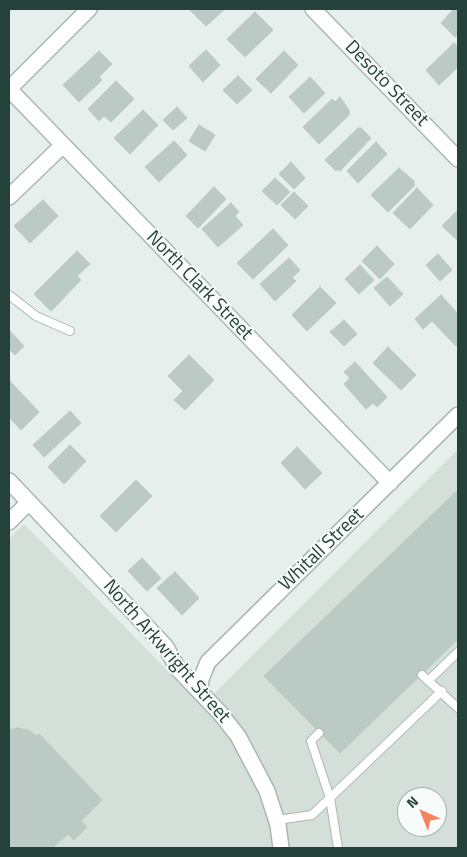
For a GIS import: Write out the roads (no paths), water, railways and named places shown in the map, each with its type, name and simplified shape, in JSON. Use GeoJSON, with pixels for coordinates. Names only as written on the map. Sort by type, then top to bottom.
{"type":"FeatureCollection","features":[{"type":"Feature","properties":{"kind":"street"},"geometry":{"type":"LineString","coordinates":[[9,89],[89,9]]}},
{"type":"Feature","properties":{"kind":"street","name":"Desoto Street"},"geometry":{"type":"LineString","coordinates":[[314,9],[458,160]]}},
{"type":"Feature","properties":{"kind":"street","name":"North Clark Street"},"geometry":{"type":"LineString","coordinates":[[9,89],[390,483]]}},
{"type":"Feature","properties":{"kind":"street"},"geometry":{"type":"LineString","coordinates":[[9,197],[63,145]]}},
{"type":"Feature","properties":{"kind":"street","name":"Whitall Street"},"geometry":{"type":"LineString","coordinates":[[200,692],[201,679],[208,662],[458,415]]}},
{"type":"Feature","properties":{"kind":"street","name":"North Arkwright Street"},"geometry":{"type":"LineString","coordinates":[[9,481],[166,647],[178,670],[238,736],[268,791],[277,820],[281,848]]}},
{"type":"Feature","properties":{"kind":"street"},"geometry":{"type":"LineString","coordinates":[[9,522],[29,502]]}},
{"type":"Feature","properties":{"kind":"lane"},"geometry":{"type":"LineString","coordinates":[[9,294],[36,316],[70,331]]}},
{"type":"Feature","properties":{"kind":"lane"},"geometry":{"type":"LineString","coordinates":[[428,681],[458,652]]}},
{"type":"Feature","properties":{"kind":"lane"},"geometry":{"type":"LineString","coordinates":[[422,674],[458,708]]}},
{"type":"Feature","properties":{"kind":"lane"},"geometry":{"type":"LineString","coordinates":[[277,820],[312,815],[442,691]]}},
{"type":"Feature","properties":{"kind":"lane"},"geometry":{"type":"LineString","coordinates":[[319,733],[311,742],[330,798],[338,848]]}}]}
